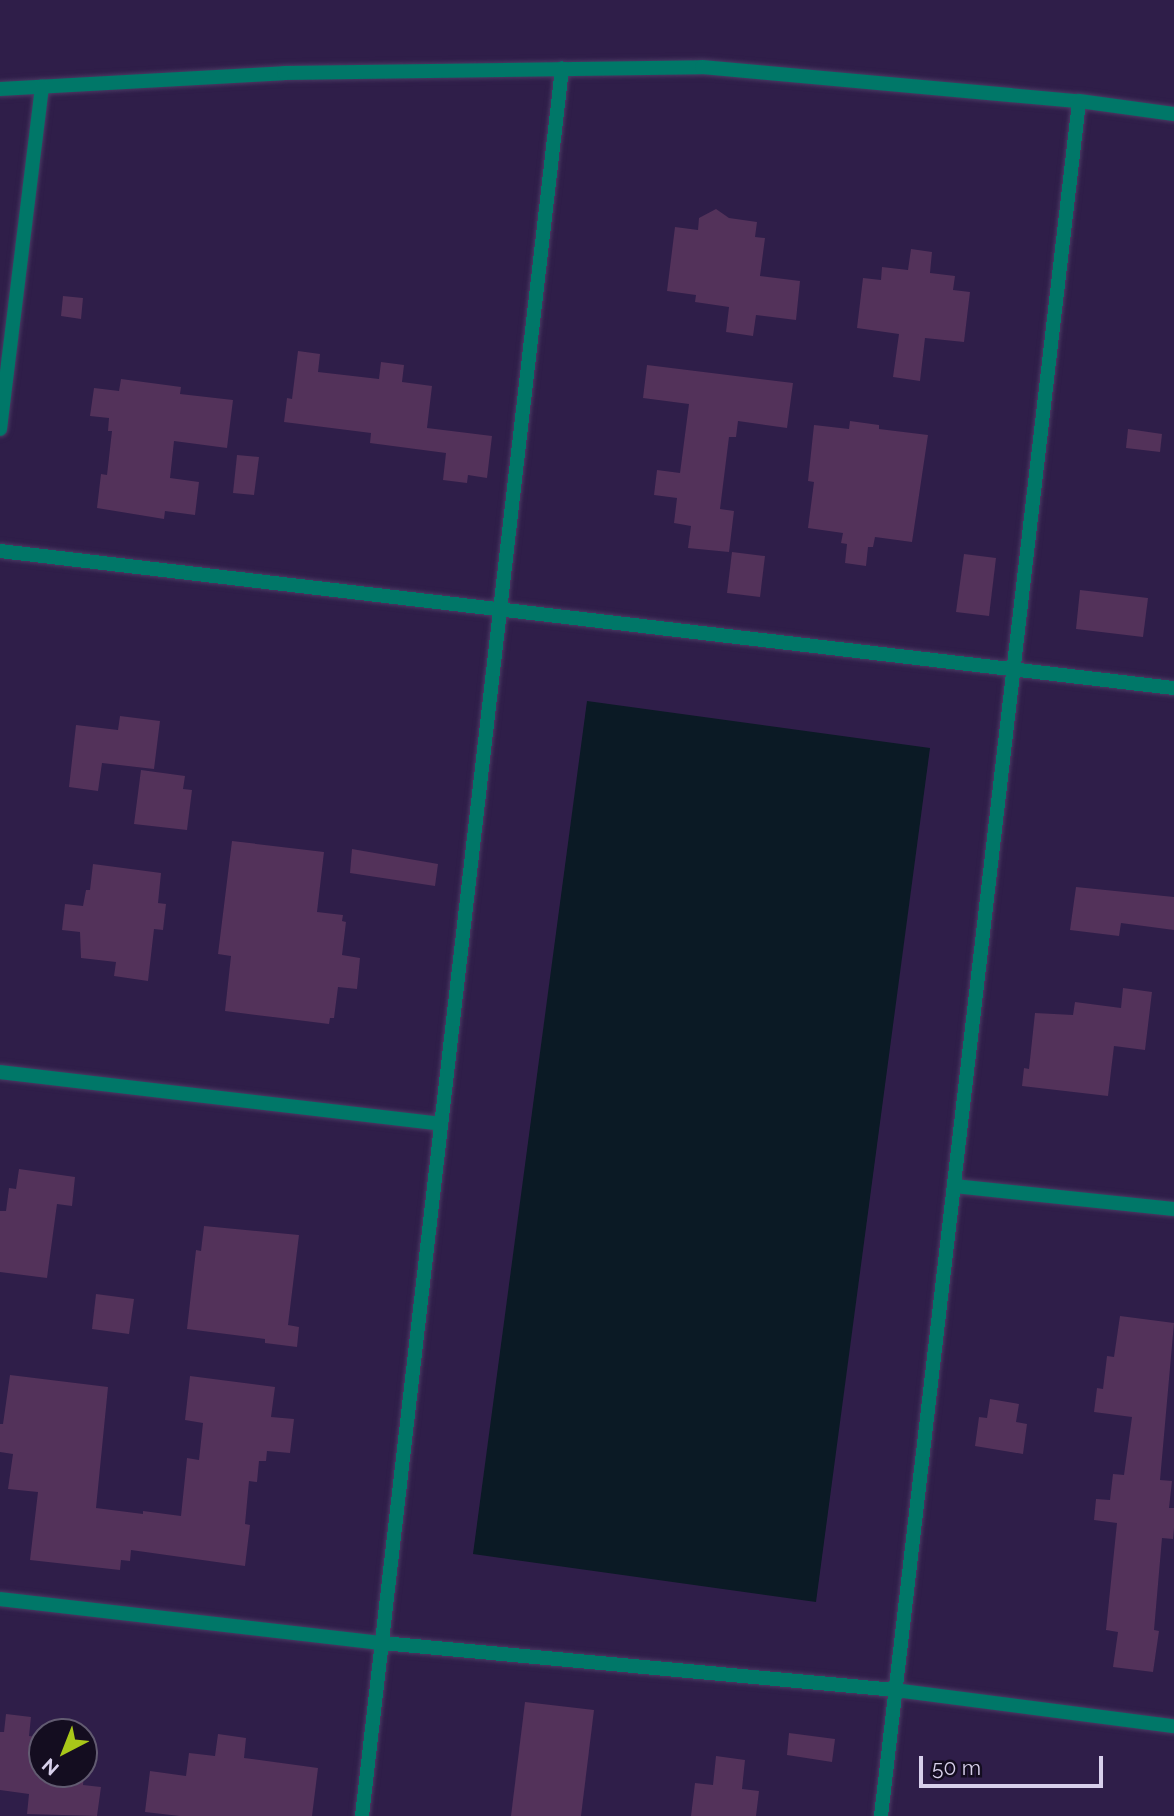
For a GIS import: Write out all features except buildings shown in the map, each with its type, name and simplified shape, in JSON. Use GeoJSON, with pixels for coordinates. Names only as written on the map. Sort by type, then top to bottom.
{"type":"FeatureCollection","features":[{"type":"Feature","properties":{"kind":"street"},"geometry":{"type":"LineString","coordinates":[[0,89],[284,73],[702,67],[1079,101],[1174,114]]}},
{"type":"Feature","properties":{"kind":"street"},"geometry":{"type":"LineString","coordinates":[[362,1816],[562,68]]}},
{"type":"Feature","properties":{"kind":"street"},"geometry":{"type":"LineString","coordinates":[[0,429],[42,87]]}},
{"type":"Feature","properties":{"kind":"street"},"geometry":{"type":"LineString","coordinates":[[881,1816],[1079,101]]}},
{"type":"Feature","properties":{"kind":"street"},"geometry":{"type":"LineString","coordinates":[[0,551],[1174,688]]}},
{"type":"Feature","properties":{"kind":"street"},"geometry":{"type":"LineString","coordinates":[[0,1072],[441,1124]]}},
{"type":"Feature","properties":{"kind":"street"},"geometry":{"type":"LineString","coordinates":[[954,1186],[1174,1209]]}},
{"type":"Feature","properties":{"kind":"street"},"geometry":{"type":"LineString","coordinates":[[0,1599],[382,1643],[895,1690],[1174,1726]]}},
{"type":"Feature","properties":{"kind":"water"},"geometry":{"type":"Polygon","coordinates":[[[587,701],[930,748],[816,1602],[473,1554],[587,701]]]}}]}
